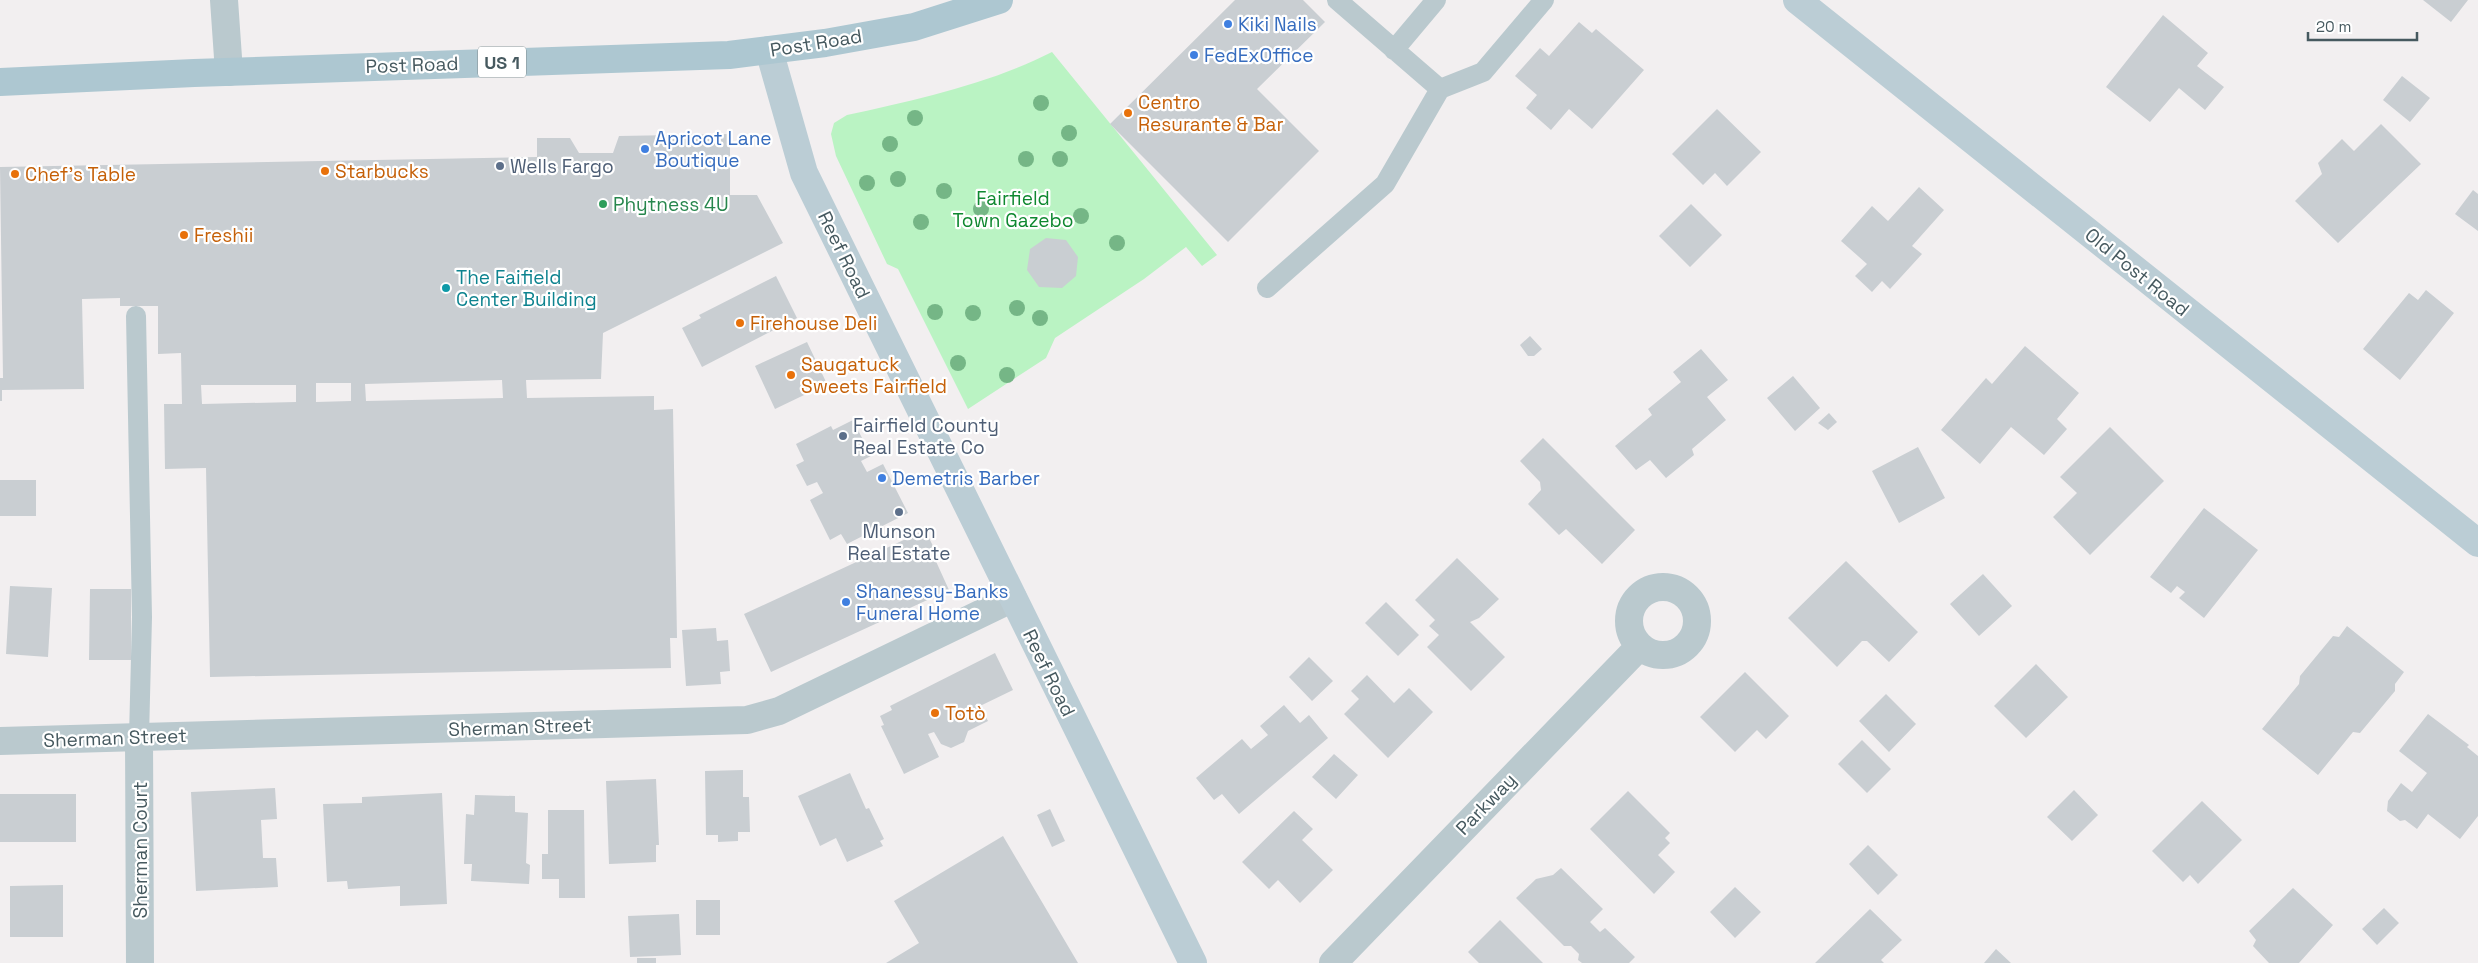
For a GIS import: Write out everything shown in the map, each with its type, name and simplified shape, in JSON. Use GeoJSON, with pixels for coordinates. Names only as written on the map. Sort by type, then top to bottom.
{"type":"FeatureCollection","features":[{"type":"Feature","properties":{"kind":"main road","name":"Post Road"},"geometry":{"type":"LineString","coordinates":[[0,82],[229,72],[729,55],[825,43],[914,27],[960,6],[999,0]]}},
{"type":"Feature","properties":{"kind":"street"},"geometry":{"type":"LineString","coordinates":[[224,0],[229,72]]}},
{"type":"Feature","properties":{"kind":"street","name":"Old Post Road"},"geometry":{"type":"LineString","coordinates":[[1796,0],[2478,543]]}},
{"type":"Feature","properties":{"kind":"street","name":"Reef Road"},"geometry":{"type":"LineString","coordinates":[[769,50],[804,173],[1193,963]]}},
{"type":"Feature","properties":{"kind":"street","name":"Sherman Street"},"geometry":{"type":"LineString","coordinates":[[0,741],[747,720],[779,710],[1013,598]]}},
{"type":"Feature","properties":{"kind":"street","name":"Parkway"},"geometry":{"type":"LineString","coordinates":[[1333,963],[1640,646]]}},
{"type":"Feature","properties":{"kind":"street","name":"Sherman Court"},"geometry":{"type":"LineString","coordinates":[[139,737],[140,963]]}},
{"type":"Feature","properties":{"kind":"lane"},"geometry":{"type":"LineString","coordinates":[[1337,0],[1440,89]]}},
{"type":"Feature","properties":{"kind":"lane"},"geometry":{"type":"LineString","coordinates":[[1394,50],[1436,0]]}},
{"type":"Feature","properties":{"kind":"lane"},"geometry":{"type":"LineString","coordinates":[[1267,288],[1385,184],[1440,89],[1483,72],[1544,0]]}},
{"type":"Feature","properties":{"kind":"lane"},"geometry":{"type":"LineString","coordinates":[[136,316],[142,616],[139,737]]}},
{"type":"Feature","properties":{"kind":"green space","name":"Fairfield Town Gazebo"},"geometry":{"type":"Polygon","coordinates":[[[1052,52],[1217,255],[1202,266],[1186,247],[1144,279],[1055,338],[1046,358],[968,409],[898,269],[887,264],[836,156],[831,134],[834,123],[847,115],[951,90],[1003,73],[1052,52]]]}},
{"type":"Feature","properties":{"kind":"building"},"geometry":{"type":"Polygon","coordinates":[[[1235,0],[1303,0],[1325,22],[1257,89],[1319,151],[1228,242],[1110,124],[1235,0]]]}},
{"type":"Feature","properties":{"kind":"building"},"geometry":{"type":"Polygon","coordinates":[[[2423,0],[2468,0],[2451,22],[2423,0]]]}},
{"type":"Feature","properties":{"kind":"building"},"geometry":{"type":"Polygon","coordinates":[[[2163,15],[2208,53],[2197,66],[2224,87],[2205,110],[2179,88],[2150,122],[2106,87],[2163,15]]]}},
{"type":"Feature","properties":{"kind":"building"},"geometry":{"type":"Polygon","coordinates":[[[1579,22],[1592,33],[1596,29],[1644,70],[1592,129],[1569,109],[1551,130],[1526,108],[1537,95],[1515,76],[1540,48],[1549,56],[1579,22]]]}},
{"type":"Feature","properties":{"kind":"building"},"geometry":{"type":"Polygon","coordinates":[[[2402,76],[2430,98],[2410,122],[2383,100],[2402,76]]]}},
{"type":"Feature","properties":{"kind":"building"},"geometry":{"type":"Polygon","coordinates":[[[1717,109],[1761,152],[1727,186],[1715,173],[1703,185],[1672,154],[1717,109]]]}},
{"type":"Feature","properties":{"kind":"building"},"geometry":{"type":"Polygon","coordinates":[[[2381,124],[2421,164],[2338,243],[2295,201],[2322,174],[2318,163],[2342,139],[2354,151],[2381,124]]]}},
{"type":"Feature","properties":{"kind":"building"},"geometry":{"type":"Polygon","coordinates":[[[730,134],[730,195],[757,195],[783,243],[603,333],[601,379],[526,380],[527,398],[654,396],[654,410],[673,409],[677,638],[670,638],[671,668],[210,677],[206,468],[165,469],[164,404],[182,404],[181,353],[158,354],[158,306],[120,306],[120,298],[82,299],[84,389],[2,390],[2,401],[0,401],[0,378],[3,378],[0,167],[537,157],[537,138],[570,138],[579,153],[613,153],[619,136],[730,134]],[[502,380],[365,384],[366,401],[503,398],[502,380]],[[316,383],[316,402],[351,401],[351,383],[316,383]],[[201,385],[202,404],[296,402],[296,385],[201,385]]]}},
{"type":"Feature","properties":{"kind":"building"},"geometry":{"type":"Polygon","coordinates":[[[1919,187],[1944,210],[1912,246],[1922,254],[1890,289],[1882,281],[1872,292],[1855,276],[1867,264],[1841,241],[1872,206],[1888,221],[1919,187]]]}},
{"type":"Feature","properties":{"kind":"building"},"geometry":{"type":"Polygon","coordinates":[[[2473,190],[2478,194],[2478,231],[2455,214],[2473,190]]]}},
{"type":"Feature","properties":{"kind":"building"},"geometry":{"type":"Polygon","coordinates":[[[1691,204],[1722,235],[1690,267],[1659,236],[1691,204]]]}},
{"type":"Feature","properties":{"kind":"building"},"geometry":{"type":"Polygon","coordinates":[[[1046,238],[1066,240],[1078,257],[1076,276],[1062,288],[1039,287],[1027,270],[1030,249],[1046,238]]]}},
{"type":"Feature","properties":{"kind":"building","name":"Firehouse Deli"},"geometry":{"type":"Polygon","coordinates":[[[776,276],[797,318],[702,367],[682,328],[701,318],[699,315],[776,276]]]}},
{"type":"Feature","properties":{"kind":"building"},"geometry":{"type":"Polygon","coordinates":[[[2426,290],[2454,313],[2400,380],[2363,349],[2409,293],[2418,300],[2426,290]]]}},
{"type":"Feature","properties":{"kind":"building"},"geometry":{"type":"Polygon","coordinates":[[[1530,336],[1542,349],[1534,356],[1528,356],[1520,345],[1530,336]]]}},
{"type":"Feature","properties":{"kind":"building","name":"Saugatuck Sweets Fairfield"},"geometry":{"type":"Polygon","coordinates":[[[807,342],[827,384],[775,409],[755,366],[807,342]]]}},
{"type":"Feature","properties":{"kind":"building"},"geometry":{"type":"Polygon","coordinates":[[[2025,346],[2079,393],[2057,419],[2067,429],[2044,455],[2011,427],[1980,464],[1941,430],[1986,378],[1992,384],[2025,346]]]}},
{"type":"Feature","properties":{"kind":"building"},"geometry":{"type":"Polygon","coordinates":[[[1701,349],[1728,380],[1707,397],[1726,420],[1692,449],[1694,455],[1666,478],[1650,460],[1636,470],[1615,446],[1652,415],[1648,409],[1681,382],[1673,372],[1701,349]]]}},
{"type":"Feature","properties":{"kind":"building"},"geometry":{"type":"Polygon","coordinates":[[[1793,376],[1820,408],[1795,431],[1767,398],[1793,376]]]}},
{"type":"Feature","properties":{"kind":"building"},"geometry":{"type":"Polygon","coordinates":[[[1829,413],[1837,422],[1828,430],[1818,423],[1829,413]]]}},
{"type":"Feature","properties":{"kind":"building"},"geometry":{"type":"Polygon","coordinates":[[[853,420],[871,456],[861,461],[867,472],[883,464],[908,513],[847,544],[841,534],[830,540],[810,500],[823,493],[817,482],[807,486],[796,465],[804,461],[796,444],[831,426],[833,430],[853,420]]]}},
{"type":"Feature","properties":{"kind":"building"},"geometry":{"type":"Polygon","coordinates":[[[2110,427],[2164,481],[2090,555],[2053,517],[2077,493],[2060,477],[2110,427]]]}},
{"type":"Feature","properties":{"kind":"building"},"geometry":{"type":"Polygon","coordinates":[[[1543,438],[1635,530],[1602,564],[1566,529],[1559,535],[1528,504],[1541,490],[1540,482],[1520,461],[1543,438]]]}},
{"type":"Feature","properties":{"kind":"building"},"geometry":{"type":"Polygon","coordinates":[[[1918,447],[1945,498],[1899,523],[1872,471],[1918,447]]]}},
{"type":"Feature","properties":{"kind":"building"},"geometry":{"type":"Polygon","coordinates":[[[0,480],[36,480],[36,516],[0,516],[0,480]]]}},
{"type":"Feature","properties":{"kind":"building"},"geometry":{"type":"Polygon","coordinates":[[[2204,508],[2258,550],[2204,618],[2179,598],[2185,592],[2177,586],[2171,593],[2150,577],[2204,508]]]}},
{"type":"Feature","properties":{"kind":"building","name":"Shanessy-Banks Funeral Home"},"geometry":{"type":"Polygon","coordinates":[[[921,532],[924,540],[929,538],[938,556],[934,557],[949,590],[771,672],[744,614],[921,532]]]}},
{"type":"Feature","properties":{"kind":"building"},"geometry":{"type":"Polygon","coordinates":[[[1457,558],[1499,599],[1479,618],[1470,622],[1505,657],[1471,691],[1427,647],[1439,635],[1429,626],[1435,620],[1415,600],[1457,558]]]}},
{"type":"Feature","properties":{"kind":"building"},"geometry":{"type":"Polygon","coordinates":[[[1846,561],[1918,632],[1889,662],[1867,641],[1862,641],[1837,667],[1788,618],[1846,561]]]}},
{"type":"Feature","properties":{"kind":"building"},"geometry":{"type":"Polygon","coordinates":[[[1983,574],[2012,606],[1979,636],[1950,604],[1983,574]]]}},
{"type":"Feature","properties":{"kind":"building"},"geometry":{"type":"Polygon","coordinates":[[[10,586],[52,588],[48,657],[6,654],[10,586]]]}},
{"type":"Feature","properties":{"kind":"building"},"geometry":{"type":"Polygon","coordinates":[[[90,589],[131,589],[131,660],[89,660],[90,589]]]}},
{"type":"Feature","properties":{"kind":"building"},"geometry":{"type":"Polygon","coordinates":[[[1386,602],[1419,635],[1398,656],[1365,623],[1386,602]]]}},
{"type":"Feature","properties":{"kind":"building"},"geometry":{"type":"Polygon","coordinates":[[[2347,626],[2404,672],[2395,684],[2395,691],[2360,733],[2353,732],[2318,775],[2262,729],[2299,684],[2300,676],[2333,636],[2339,637],[2347,626]]]}},
{"type":"Feature","properties":{"kind":"building"},"geometry":{"type":"Polygon","coordinates":[[[716,628],[717,641],[728,640],[730,671],[720,672],[721,684],[686,686],[682,630],[716,628]]]}},
{"type":"Feature","properties":{"kind":"building","name":"Totò"},"geometry":{"type":"Polygon","coordinates":[[[995,653],[1013,690],[980,706],[988,721],[968,731],[964,742],[951,748],[941,744],[934,732],[928,734],[939,757],[904,774],[881,726],[884,725],[880,716],[892,710],[890,706],[995,653]]]}},
{"type":"Feature","properties":{"kind":"building"},"geometry":{"type":"Polygon","coordinates":[[[1309,657],[1333,681],[1312,701],[1289,677],[1309,657]]]}},
{"type":"Feature","properties":{"kind":"building"},"geometry":{"type":"Polygon","coordinates":[[[2036,664],[2068,697],[2026,738],[1994,706],[2036,664]]]}},
{"type":"Feature","properties":{"kind":"building"},"geometry":{"type":"Polygon","coordinates":[[[1745,672],[1789,716],[1766,739],[1757,730],[1735,752],[1700,717],[1745,672]]]}},
{"type":"Feature","properties":{"kind":"building"},"geometry":{"type":"Polygon","coordinates":[[[1367,675],[1394,703],[1409,688],[1433,712],[1388,758],[1344,714],[1359,699],[1351,691],[1367,675]]]}},
{"type":"Feature","properties":{"kind":"building"},"geometry":{"type":"Polygon","coordinates":[[[1886,694],[1916,724],[1889,752],[1859,721],[1886,694]]]}},
{"type":"Feature","properties":{"kind":"building"},"geometry":{"type":"Polygon","coordinates":[[[1284,705],[1300,723],[1309,715],[1328,738],[1239,814],[1222,794],[1214,800],[1196,778],[1242,739],[1251,749],[1268,735],[1260,726],[1284,705]]]}},
{"type":"Feature","properties":{"kind":"building"},"geometry":{"type":"Polygon","coordinates":[[[2428,714],[2469,745],[2467,747],[2478,756],[2478,816],[2460,839],[2428,814],[2417,829],[2405,820],[2400,821],[2387,811],[2388,801],[2401,783],[2412,792],[2427,773],[2399,751],[2428,714]]]}},
{"type":"Feature","properties":{"kind":"building"},"geometry":{"type":"Polygon","coordinates":[[[1862,740],[1891,769],[1867,793],[1838,764],[1862,740]]]}},
{"type":"Feature","properties":{"kind":"building"},"geometry":{"type":"Polygon","coordinates":[[[1334,754],[1358,775],[1336,799],[1312,777],[1334,754]]]}},
{"type":"Feature","properties":{"kind":"building"},"geometry":{"type":"Polygon","coordinates":[[[743,770],[743,797],[749,797],[750,832],[738,832],[738,841],[718,842],[718,835],[706,835],[705,771],[743,770]]]}},
{"type":"Feature","properties":{"kind":"building"},"geometry":{"type":"Polygon","coordinates":[[[850,773],[866,809],[869,808],[884,839],[880,841],[883,846],[847,862],[836,838],[820,846],[798,796],[850,773]]]}},
{"type":"Feature","properties":{"kind":"building"},"geometry":{"type":"Polygon","coordinates":[[[656,779],[659,845],[656,845],[656,862],[609,864],[606,781],[656,779]]]}},
{"type":"Feature","properties":{"kind":"building"},"geometry":{"type":"Polygon","coordinates":[[[275,788],[277,819],[261,820],[263,858],[276,858],[278,887],[196,891],[191,792],[275,788]]]}},
{"type":"Feature","properties":{"kind":"building"},"geometry":{"type":"Polygon","coordinates":[[[2074,790],[2098,815],[2072,841],[2047,817],[2074,790]]]}},
{"type":"Feature","properties":{"kind":"building"},"geometry":{"type":"Polygon","coordinates":[[[1628,791],[1670,833],[1665,838],[1670,843],[1658,855],[1675,872],[1654,894],[1590,829],[1628,791]]]}},
{"type":"Feature","properties":{"kind":"building"},"geometry":{"type":"Polygon","coordinates":[[[442,793],[447,904],[400,906],[400,886],[348,889],[347,881],[327,882],[323,804],[362,803],[362,797],[442,793]]]}},
{"type":"Feature","properties":{"kind":"building"},"geometry":{"type":"Polygon","coordinates":[[[0,794],[76,794],[76,842],[0,842],[0,794]]]}},
{"type":"Feature","properties":{"kind":"building"},"geometry":{"type":"Polygon","coordinates":[[[475,795],[515,796],[515,812],[528,813],[526,863],[530,865],[529,884],[471,881],[472,864],[464,864],[466,814],[474,815],[475,795]]]}},
{"type":"Feature","properties":{"kind":"building"},"geometry":{"type":"Polygon","coordinates":[[[2202,801],[2242,840],[2198,884],[2190,875],[2183,882],[2152,851],[2202,801]]]}},
{"type":"Feature","properties":{"kind":"building"},"geometry":{"type":"Polygon","coordinates":[[[1050,809],[1065,841],[1052,847],[1037,815],[1050,809]]]}},
{"type":"Feature","properties":{"kind":"building"},"geometry":{"type":"Polygon","coordinates":[[[548,810],[584,810],[585,898],[559,898],[559,879],[542,879],[542,854],[548,854],[548,810]]]}},
{"type":"Feature","properties":{"kind":"building"},"geometry":{"type":"Polygon","coordinates":[[[1294,811],[1313,829],[1302,840],[1333,870],[1300,903],[1278,880],[1269,889],[1242,862],[1294,811]]]}},
{"type":"Feature","properties":{"kind":"building"},"geometry":{"type":"Polygon","coordinates":[[[1003,836],[1078,963],[886,963],[919,943],[894,901],[1003,836]]]}},
{"type":"Feature","properties":{"kind":"building"},"geometry":{"type":"Polygon","coordinates":[[[1868,845],[1898,875],[1878,895],[1849,864],[1868,845]]]}},
{"type":"Feature","properties":{"kind":"building"},"geometry":{"type":"Polygon","coordinates":[[[1561,868],[1603,909],[1590,922],[1600,932],[1605,928],[1635,957],[1629,963],[1582,963],[1578,960],[1579,954],[1571,946],[1564,946],[1516,898],[1536,879],[1553,875],[1561,868]]]}},
{"type":"Feature","properties":{"kind":"building"},"geometry":{"type":"Polygon","coordinates":[[[63,885],[63,937],[10,937],[10,886],[63,885]]]}},
{"type":"Feature","properties":{"kind":"building"},"geometry":{"type":"Polygon","coordinates":[[[1735,887],[1761,912],[1735,938],[1710,912],[1735,887]]]}},
{"type":"Feature","properties":{"kind":"building"},"geometry":{"type":"Polygon","coordinates":[[[2293,888],[2333,925],[2299,963],[2269,963],[2253,946],[2256,940],[2249,931],[2293,888]]]}},
{"type":"Feature","properties":{"kind":"building"},"geometry":{"type":"Polygon","coordinates":[[[696,900],[720,900],[720,935],[696,935],[696,900]]]}},
{"type":"Feature","properties":{"kind":"building"},"geometry":{"type":"Polygon","coordinates":[[[2384,908],[2399,923],[2377,945],[2362,929],[2384,908]]]}},
{"type":"Feature","properties":{"kind":"building"},"geometry":{"type":"Polygon","coordinates":[[[1870,909],[1902,940],[1881,960],[1884,963],[1815,963],[1870,909]]]}},
{"type":"Feature","properties":{"kind":"building"},"geometry":{"type":"Polygon","coordinates":[[[679,914],[681,955],[630,957],[628,916],[679,914]]]}},
{"type":"Feature","properties":{"kind":"building"},"geometry":{"type":"Polygon","coordinates":[[[1500,920],[1543,963],[1479,963],[1468,952],[1500,920]]]}},
{"type":"Feature","properties":{"kind":"building"},"geometry":{"type":"Polygon","coordinates":[[[1996,949],[2011,963],[1984,963],[1996,949]]]}},
{"type":"Feature","properties":{"kind":"building"},"geometry":{"type":"Polygon","coordinates":[[[637,958],[656,958],[656,963],[637,963],[637,958]]]}},
{"type":"Feature","properties":{"kind":"place","name":"Kiki Nails"},"geometry":{"type":"Point","coordinates":[1228,24]}},
{"type":"Feature","properties":{"kind":"place","name":"FedExOffice"},"geometry":{"type":"Point","coordinates":[1194,55]}},
{"type":"Feature","properties":{"kind":"place","name":"Centro Resurante & Bar"},"geometry":{"type":"Point","coordinates":[1128,113]}},
{"type":"Feature","properties":{"kind":"place","name":"Apricot Lane Boutique"},"geometry":{"type":"Point","coordinates":[645,149]}},
{"type":"Feature","properties":{"kind":"place","name":"Wells Fargo"},"geometry":{"type":"Point","coordinates":[500,166]}},
{"type":"Feature","properties":{"kind":"place","name":"Starbucks"},"geometry":{"type":"Point","coordinates":[325,171]}},
{"type":"Feature","properties":{"kind":"place","name":"Chef's Table"},"geometry":{"type":"Point","coordinates":[15,174]}},
{"type":"Feature","properties":{"kind":"place","name":"Phytness 4U"},"geometry":{"type":"Point","coordinates":[603,204]}},
{"type":"Feature","properties":{"kind":"place","name":"Freshii"},"geometry":{"type":"Point","coordinates":[184,235]}},
{"type":"Feature","properties":{"kind":"place","name":"The Faifield Center Building"},"geometry":{"type":"Point","coordinates":[446,288]}},
{"type":"Feature","properties":{"kind":"place","name":"Firehouse Deli"},"geometry":{"type":"Point","coordinates":[740,323]}},
{"type":"Feature","properties":{"kind":"place","name":"Saugatuck Sweets Fairfield"},"geometry":{"type":"Point","coordinates":[791,375]}},
{"type":"Feature","properties":{"kind":"place","name":"Fairfield County Real Estate Co"},"geometry":{"type":"Point","coordinates":[843,436]}},
{"type":"Feature","properties":{"kind":"place","name":"Demetris Barber"},"geometry":{"type":"Point","coordinates":[882,478]}},
{"type":"Feature","properties":{"kind":"place","name":"Munson Real Estate"},"geometry":{"type":"Point","coordinates":[899,512]}},
{"type":"Feature","properties":{"kind":"place","name":"Shanessy-Banks Funeral Home"},"geometry":{"type":"Point","coordinates":[846,602]}},
{"type":"Feature","properties":{"kind":"place","name":"Totò"},"geometry":{"type":"Point","coordinates":[935,713]}}]}
